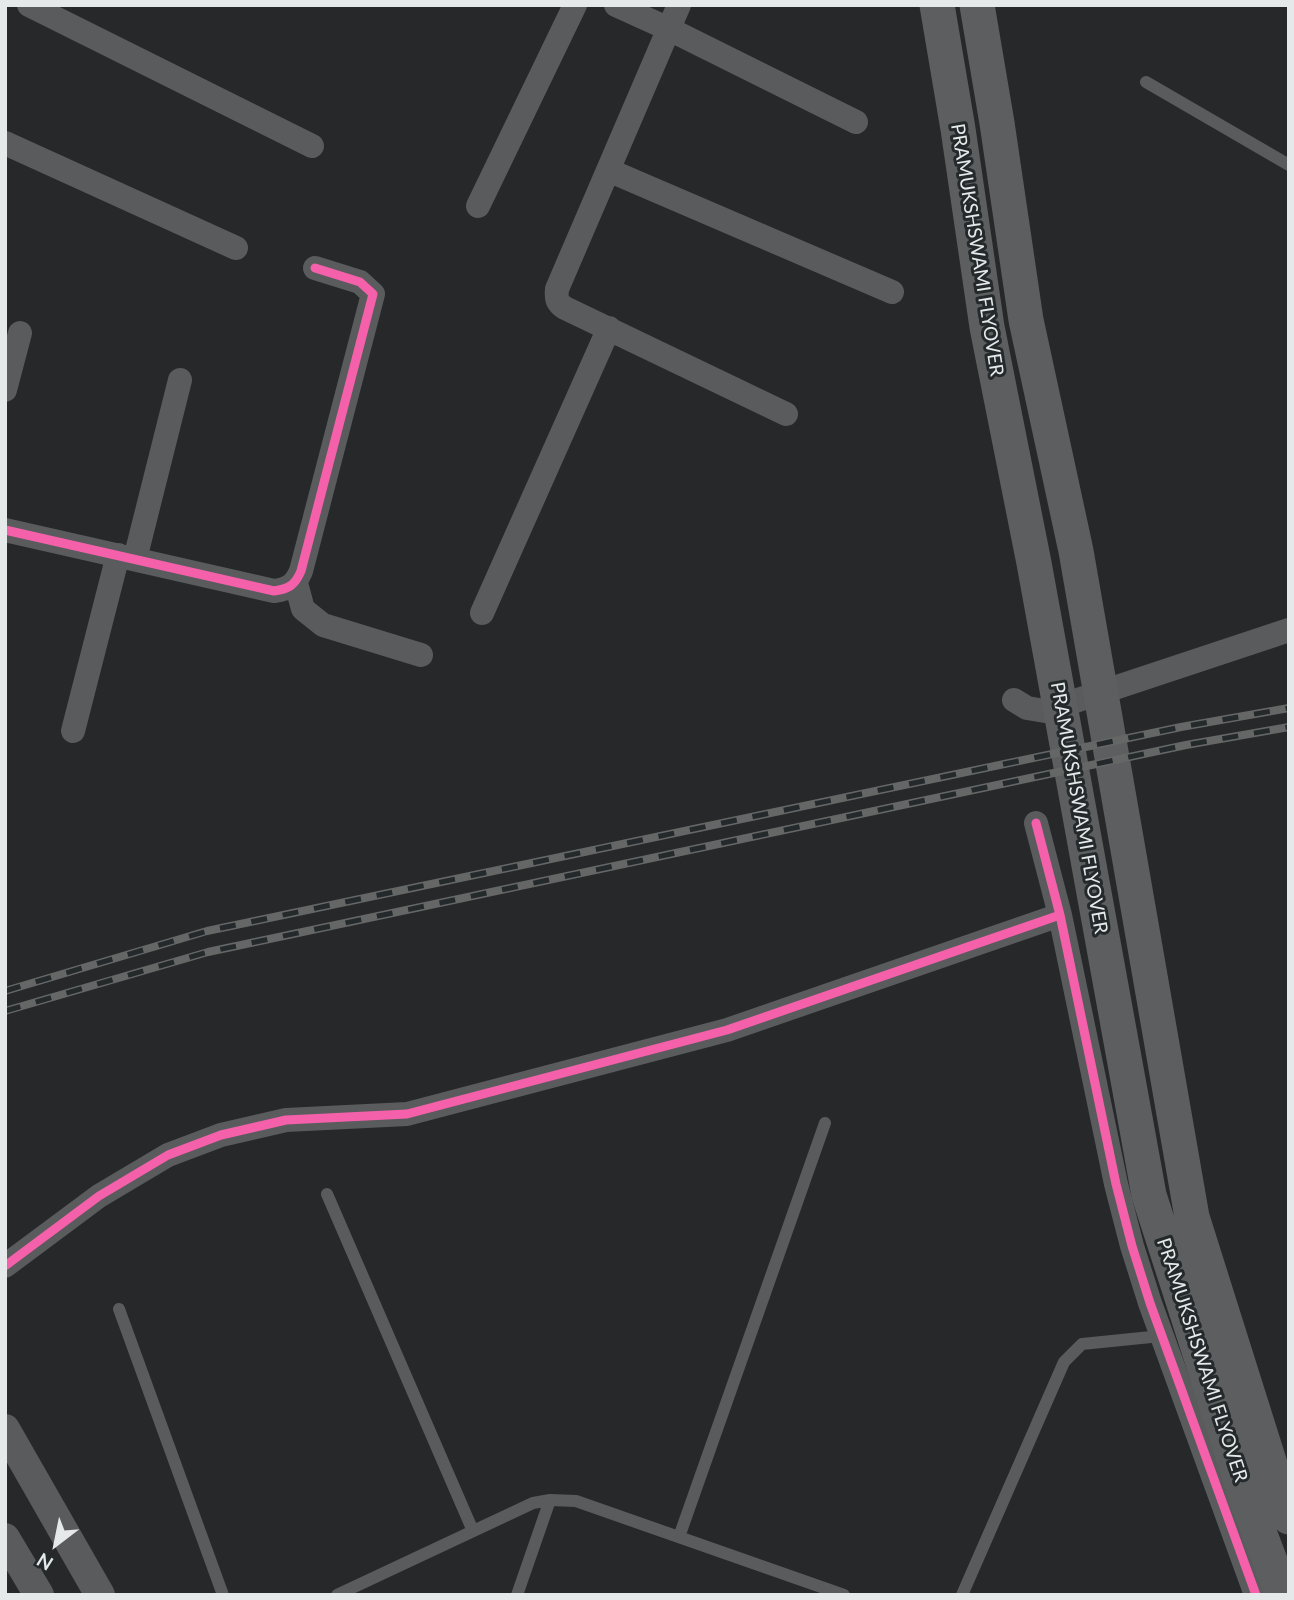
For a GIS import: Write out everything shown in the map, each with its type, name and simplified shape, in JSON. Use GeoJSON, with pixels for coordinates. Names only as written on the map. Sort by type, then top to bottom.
{"type":"FeatureCollection","features":[{"type":"Feature","properties":{"kind":"main road","name":"PRAMUKSHSWAMI FLYOVER"},"geometry":{"type":"LineString","coordinates":[[937,5],[987,327],[1034,563],[1149,1195],[1248,1503],[1283,1595]]}},
{"type":"Feature","properties":{"kind":"main road","name":"PRAMUKSHSWAMI FLYOVER"},"geometry":{"type":"LineString","coordinates":[[977,5],[998,123],[1026,320],[1076,551],[1192,1217],[1280,1496],[1289,1517]]}},
{"type":"Feature","properties":{"kind":"street"},"geometry":{"type":"LineString","coordinates":[[29,5],[312,146]]}},
{"type":"Feature","properties":{"kind":"street"},"geometry":{"type":"LineString","coordinates":[[478,206],[575,5]]}},
{"type":"Feature","properties":{"kind":"street"},"geometry":{"type":"LineString","coordinates":[[616,5],[856,121]]}},
{"type":"Feature","properties":{"kind":"street"},"geometry":{"type":"LineString","coordinates":[[679,5],[557,289],[556,298],[565,308],[786,414]]}},
{"type":"Feature","properties":{"kind":"street"},"geometry":{"type":"LineString","coordinates":[[5,143],[236,248]]}},
{"type":"Feature","properties":{"kind":"street"},"geometry":{"type":"LineString","coordinates":[[608,170],[892,292]]}},
{"type":"Feature","properties":{"kind":"street"},"geometry":{"type":"LineString","coordinates":[[5,530],[274,591],[286,590],[296,583],[373,294],[360,282],[315,268]]}},
{"type":"Feature","properties":{"kind":"street"},"geometry":{"type":"LineString","coordinates":[[482,613],[608,328]]}},
{"type":"Feature","properties":{"kind":"street"},"geometry":{"type":"LineString","coordinates":[[5,390],[20,333]]}},
{"type":"Feature","properties":{"kind":"street"},"geometry":{"type":"LineString","coordinates":[[73,731],[180,380]]}},
{"type":"Feature","properties":{"kind":"street"},"geometry":{"type":"LineString","coordinates":[[296,583],[303,609],[323,625],[421,655]]}},
{"type":"Feature","properties":{"kind":"street"},"geometry":{"type":"LineString","coordinates":[[1014,700],[1027,708],[1045,711],[1289,630]]}},
{"type":"Feature","properties":{"kind":"street"},"geometry":{"type":"LineString","coordinates":[[1036,823],[1060,915],[1116,1184],[1132,1246],[1161,1336],[1256,1595]]}},
{"type":"Feature","properties":{"kind":"street"},"geometry":{"type":"LineString","coordinates":[[5,1266],[99,1196],[168,1155],[221,1135],[286,1120],[407,1114],[714,1034],[1060,915]]}},
{"type":"Feature","properties":{"kind":"street"},"geometry":{"type":"LineString","coordinates":[[5,1429],[100,1595]]}},
{"type":"Feature","properties":{"kind":"street"},"geometry":{"type":"LineString","coordinates":[[5,1538],[39,1595]]}},
{"type":"Feature","properties":{"kind":"lane"},"geometry":{"type":"LineString","coordinates":[[1146,82],[1289,165]]}},
{"type":"Feature","properties":{"kind":"lane"},"geometry":{"type":"LineString","coordinates":[[679,1537],[825,1123]]}},
{"type":"Feature","properties":{"kind":"lane"},"geometry":{"type":"LineString","coordinates":[[327,1194],[473,1531]]}},
{"type":"Feature","properties":{"kind":"lane"},"geometry":{"type":"LineString","coordinates":[[119,1309],[222,1595]]}},
{"type":"Feature","properties":{"kind":"lane"},"geometry":{"type":"LineString","coordinates":[[962,1595],[1064,1362],[1082,1344],[1161,1336]]}},
{"type":"Feature","properties":{"kind":"lane"},"geometry":{"type":"LineString","coordinates":[[517,1595],[550,1500]]}},
{"type":"Feature","properties":{"kind":"lane"},"geometry":{"type":"LineString","coordinates":[[337,1595],[533,1503],[550,1500],[576,1501],[844,1595]]}},
{"type":"Feature","properties":{"kind":"railway"},"geometry":{"type":"LineString","coordinates":[[5,991],[207,931],[1181,727],[1289,708]]}},
{"type":"Feature","properties":{"kind":"railway"},"geometry":{"type":"LineString","coordinates":[[5,1011],[208,952],[1186,745],[1289,727]]}},
{"type":"Feature","properties":{"kind":"cycle path"},"geometry":{"type":"LineString","coordinates":[[5,530],[274,591],[291,586],[301,571],[373,294],[360,282],[315,268]]}},
{"type":"Feature","properties":{"kind":"cycle path"},"geometry":{"type":"LineString","coordinates":[[1036,823],[1060,915],[1116,1184],[1132,1246],[1150,1303],[1256,1595]]}},
{"type":"Feature","properties":{"kind":"cycle path"},"geometry":{"type":"LineString","coordinates":[[5,1266],[99,1196],[168,1155],[221,1135],[286,1120],[407,1114],[727,1030],[1060,915]]}}]}
